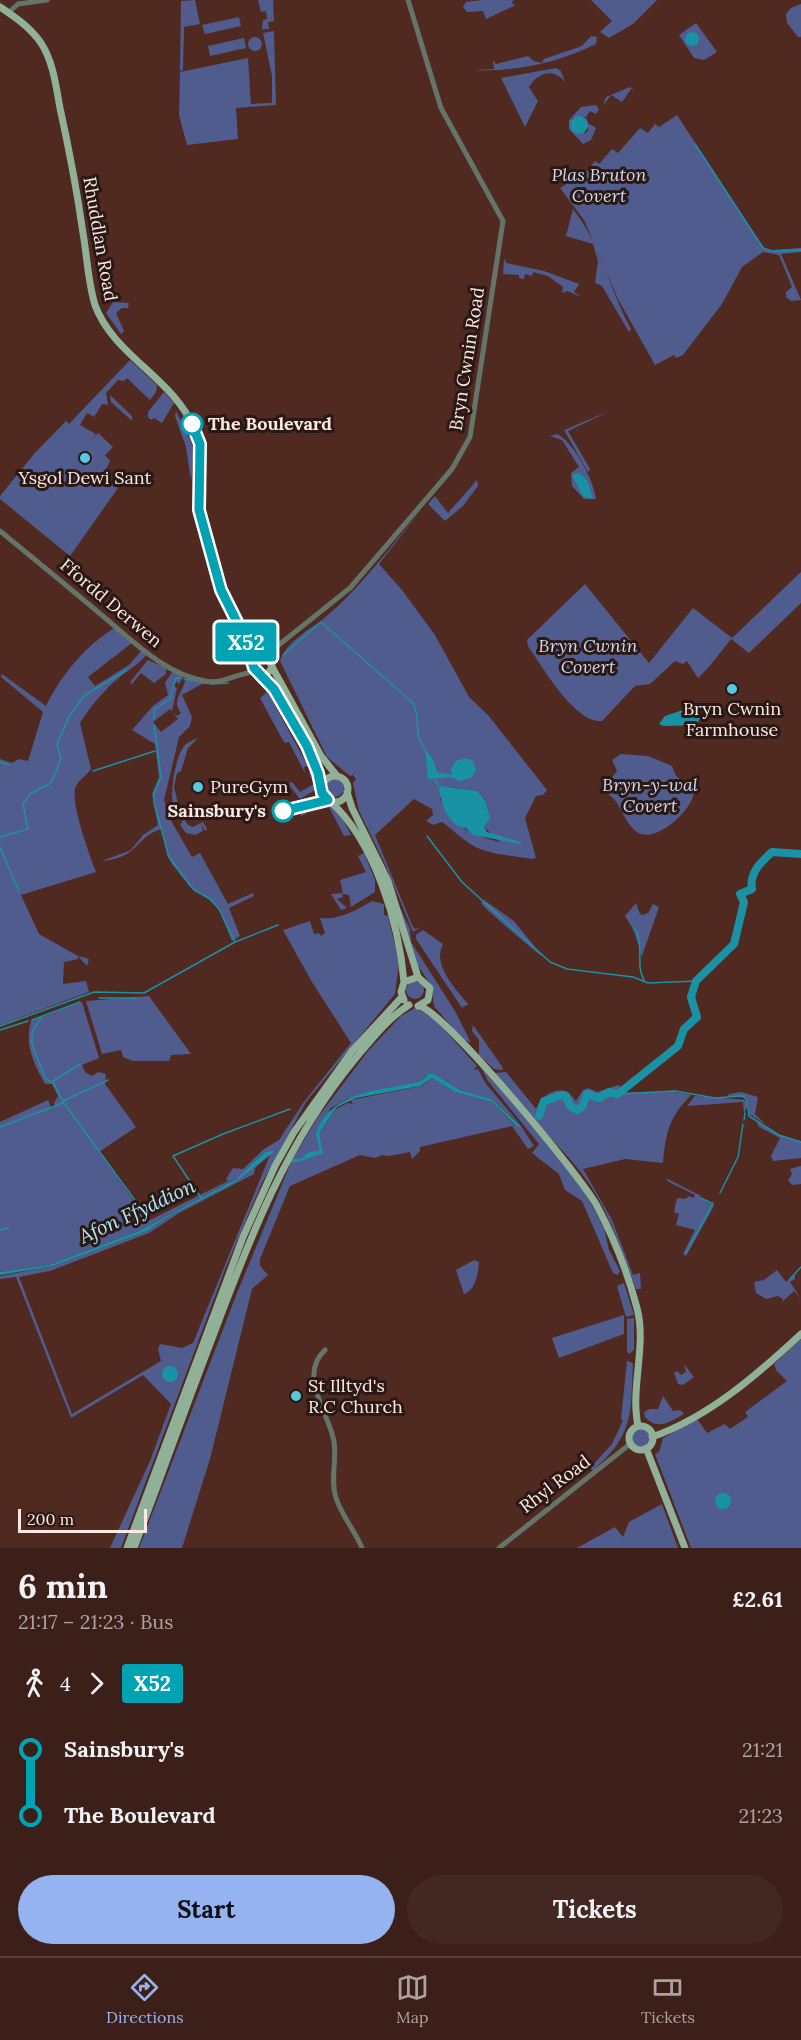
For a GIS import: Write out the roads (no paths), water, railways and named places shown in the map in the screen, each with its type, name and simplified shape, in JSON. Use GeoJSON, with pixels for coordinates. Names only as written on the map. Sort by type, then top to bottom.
{"type":"FeatureCollection","features":[{"type":"Feature","properties":{"kind":"main road","name":"Rhuddlan Road"},"geometry":{"type":"LineString","coordinates":[[0,7],[27,26],[47,53],[67,137],[91,284],[99,315],[121,343],[166,387],[180,404],[195,430],[200,444],[199,510],[219,584],[243,634]]}},
{"type":"Feature","properties":{"kind":"main road"},"geometry":{"type":"LineString","coordinates":[[243,634],[271,664],[321,756],[337,776],[346,783],[352,808],[391,891],[418,977],[430,988],[428,1000],[438,1017],[555,1148],[597,1206],[623,1269],[639,1316],[638,1426]]}},
{"type":"Feature","properties":{"kind":"main road"},"geometry":{"type":"LineString","coordinates":[[126,1548],[238,1248],[275,1166],[294,1132],[338,1070],[402,997],[404,982],[400,942],[381,886],[350,822],[324,797],[307,746],[274,689],[259,672],[243,634]]}},
{"type":"Feature","properties":{"kind":"main road"},"geometry":{"type":"LineString","coordinates":[[254,663],[264,656]]}},
{"type":"Feature","properties":{"kind":"main road"},"geometry":{"type":"LineString","coordinates":[[259,672],[267,672],[271,664]]}},
{"type":"Feature","properties":{"kind":"main road"},"geometry":{"type":"LineString","coordinates":[[322,787],[328,778],[337,776]]}},
{"type":"Feature","properties":{"kind":"main road"},"geometry":{"type":"LineString","coordinates":[[330,801],[342,799],[347,792]]}},
{"type":"Feature","properties":{"kind":"main road"},"geometry":{"type":"LineString","coordinates":[[404,982],[418,977]]}},
{"type":"Feature","properties":{"kind":"main road"},"geometry":{"type":"LineString","coordinates":[[402,997],[409,1005],[419,1006],[438,1017]]}},
{"type":"Feature","properties":{"kind":"main road"},"geometry":{"type":"LineString","coordinates":[[419,1006],[428,1000]]}},
{"type":"Feature","properties":{"kind":"main road"},"geometry":{"type":"LineString","coordinates":[[134,1548],[233,1283],[280,1171],[320,1105],[348,1068],[386,1024],[409,1005]]}},
{"type":"Feature","properties":{"kind":"main road"},"geometry":{"type":"LineString","coordinates":[[685,1548],[646,1448],[652,1437],[727,1397],[758,1374],[801,1334]]}},
{"type":"Feature","properties":{"kind":"main road"},"geometry":{"type":"LineString","coordinates":[[646,1448],[637,1449],[630,1444],[631,1431],[638,1426],[647,1428],[652,1437]]}},
{"type":"Feature","properties":{"kind":"street"},"geometry":{"type":"LineString","coordinates":[[8,13],[18,4],[47,0]]}},
{"type":"Feature","properties":{"kind":"street","name":"Bryn Cwnin Road"},"geometry":{"type":"LineString","coordinates":[[264,656],[339,600],[452,469],[470,437],[504,226],[502,217],[485,185],[441,108],[408,0]]}},
{"type":"Feature","properties":{"kind":"street","name":"Ffordd Derwen"},"geometry":{"type":"LineString","coordinates":[[0,531],[153,658],[184,675],[209,682],[259,672]]}},
{"type":"Feature","properties":{"kind":"street"},"geometry":{"type":"LineString","coordinates":[[271,664],[278,646]]}},
{"type":"Feature","properties":{"kind":"street"},"geometry":{"type":"LineString","coordinates":[[246,673],[254,663]]}},
{"type":"Feature","properties":{"kind":"street"},"geometry":{"type":"LineString","coordinates":[[325,1350],[316,1365],[315,1388],[332,1434],[335,1455],[333,1479],[337,1501],[362,1548]]}},
{"type":"Feature","properties":{"kind":"street","name":"Rhyl Road"},"geometry":{"type":"LineString","coordinates":[[500,1548],[630,1444]]}},
{"type":"Feature","properties":{"kind":"waterway"},"geometry":{"type":"LineString","coordinates":[[695,144],[763,248],[771,251]]}},
{"type":"Feature","properties":{"kind":"waterway"},"geometry":{"type":"LineString","coordinates":[[773,251],[801,250]]}},
{"type":"Feature","properties":{"kind":"waterway"},"geometry":{"type":"LineString","coordinates":[[283,655],[321,622],[414,704],[419,739],[425,749]]}},
{"type":"Feature","properties":{"kind":"waterway"},"geometry":{"type":"LineString","coordinates":[[0,837],[28,829],[23,804],[30,794],[51,783],[61,759],[57,744],[70,715],[85,695],[127,670]]}},
{"type":"Feature","properties":{"kind":"waterway"},"geometry":{"type":"LineString","coordinates":[[154,719],[154,710],[170,699],[176,678],[182,678]]}},
{"type":"Feature","properties":{"kind":"waterway"},"geometry":{"type":"LineString","coordinates":[[184,679],[212,684],[228,683]]}},
{"type":"Feature","properties":{"kind":"waterway"},"geometry":{"type":"LineString","coordinates":[[154,725],[161,777],[154,793],[154,801]]}},
{"type":"Feature","properties":{"kind":"waterway"},"geometry":{"type":"LineString","coordinates":[[93,771],[155,751]]}},
{"type":"Feature","properties":{"kind":"waterway"},"geometry":{"type":"LineString","coordinates":[[0,762],[9,765]]}},
{"type":"Feature","properties":{"kind":"waterway"},"geometry":{"type":"LineString","coordinates":[[435,780],[439,787]]}},
{"type":"Feature","properties":{"kind":"waterway"},"geometry":{"type":"LineString","coordinates":[[0,1026],[94,992],[144,993],[235,942],[219,909],[210,899],[194,890],[169,857],[154,803]]}},
{"type":"Feature","properties":{"kind":"waterway"},"geometry":{"type":"LineString","coordinates":[[427,836],[462,882],[550,962],[567,969],[633,977],[648,983],[696,981]]}},
{"type":"Feature","properties":{"kind":"waterway"},"geometry":{"type":"LineString","coordinates":[[0,847],[19,892]]}},
{"type":"Feature","properties":{"kind":"waterway","name":"Afon Ffyddion"},"geometry":{"type":"LineString","coordinates":[[539,1116],[544,1101],[562,1095],[566,1096],[570,1106],[577,1110],[582,1107],[587,1094],[599,1098],[609,1092],[618,1094],[678,1046],[684,1029],[697,1017],[691,997],[696,981],[734,944],[744,902],[740,894],[752,889],[754,873],[772,852],[801,854]]}},
{"type":"Feature","properties":{"kind":"waterway"},"geometry":{"type":"LineString","coordinates":[[235,942],[278,925]]}},
{"type":"Feature","properties":{"kind":"waterway"},"geometry":{"type":"LineString","coordinates":[[635,929],[639,942],[641,974],[644,980]]}},
{"type":"Feature","properties":{"kind":"waterway"},"geometry":{"type":"LineString","coordinates":[[99,998],[137,998]]}},
{"type":"Feature","properties":{"kind":"waterway"},"geometry":{"type":"LineString","coordinates":[[32,1020],[80,1002]]}},
{"type":"Feature","properties":{"kind":"waterway"},"geometry":{"type":"LineString","coordinates":[[41,1017],[32,1033],[32,1044],[45,1078],[54,1084],[64,1103],[142,1210]]}},
{"type":"Feature","properties":{"kind":"waterway"},"geometry":{"type":"LineString","coordinates":[[0,1030],[28,1021]]}},
{"type":"Feature","properties":{"kind":"waterway"},"geometry":{"type":"LineString","coordinates":[[53,1081],[80,1064]]}},
{"type":"Feature","properties":{"kind":"waterway"},"geometry":{"type":"LineString","coordinates":[[63,1101],[108,1080]]}},
{"type":"Feature","properties":{"kind":"waterway"},"geometry":{"type":"LineString","coordinates":[[618,1094],[675,1091],[715,1098],[742,1096],[747,1099],[749,1116],[779,1135],[801,1142]]}},
{"type":"Feature","properties":{"kind":"waterway"},"geometry":{"type":"LineString","coordinates":[[0,1127],[63,1103]]}},
{"type":"Feature","properties":{"kind":"waterway"},"geometry":{"type":"LineString","coordinates":[[201,1198],[173,1156],[290,1109]]}},
{"type":"Feature","properties":{"kind":"waterway"},"geometry":{"type":"LineString","coordinates":[[744,1120],[745,1113]]}},
{"type":"Feature","properties":{"kind":"waterway"},"geometry":{"type":"LineString","coordinates":[[720,1193],[738,1157],[743,1124]]}},
{"type":"Feature","properties":{"kind":"waterway"},"geometry":{"type":"LineString","coordinates":[[701,1198],[713,1204]]}},
{"type":"Feature","properties":{"kind":"waterway"},"geometry":{"type":"LineString","coordinates":[[686,1253],[713,1203]]}},
{"type":"Feature","properties":{"kind":"waterway"},"geometry":{"type":"LineString","coordinates":[[0,1230],[8,1228]]}},
{"type":"Feature","properties":{"kind":"waterway"},"geometry":{"type":"LineString","coordinates":[[790,1279],[801,1267]]}},
{"type":"Feature","properties":{"kind":"place","name":"The Boulevard"},"geometry":{"type":"Point","coordinates":[192,424]}},
{"type":"Feature","properties":{"kind":"place","name":"Ysgol Dewi Sant"},"geometry":{"type":"Point","coordinates":[85,458]}},
{"type":"Feature","properties":{"kind":"place","name":"Bryn Cwnin Farmhouse"},"geometry":{"type":"Point","coordinates":[732,689]}},
{"type":"Feature","properties":{"kind":"place","name":"PureGym"},"geometry":{"type":"Point","coordinates":[198,787]}},
{"type":"Feature","properties":{"kind":"place","name":"Sainsbury's"},"geometry":{"type":"Point","coordinates":[283,811]}},
{"type":"Feature","properties":{"kind":"place","name":"St Illtyd's R.C Church"},"geometry":{"type":"Point","coordinates":[296,1396]}},
{"type":"Feature","properties":{"kind":"park label","name":"Plas Bruton Covert"},"geometry":{"type":"Point","coordinates":[599,186]}},
{"type":"Feature","properties":{"kind":"park label","name":"Bryn Cwnin Covert"},"geometry":{"type":"Point","coordinates":[588,656]}},
{"type":"Feature","properties":{"kind":"park label","name":"Bryn-y-wal Covert"},"geometry":{"type":"Point","coordinates":[650,795]}}]}
